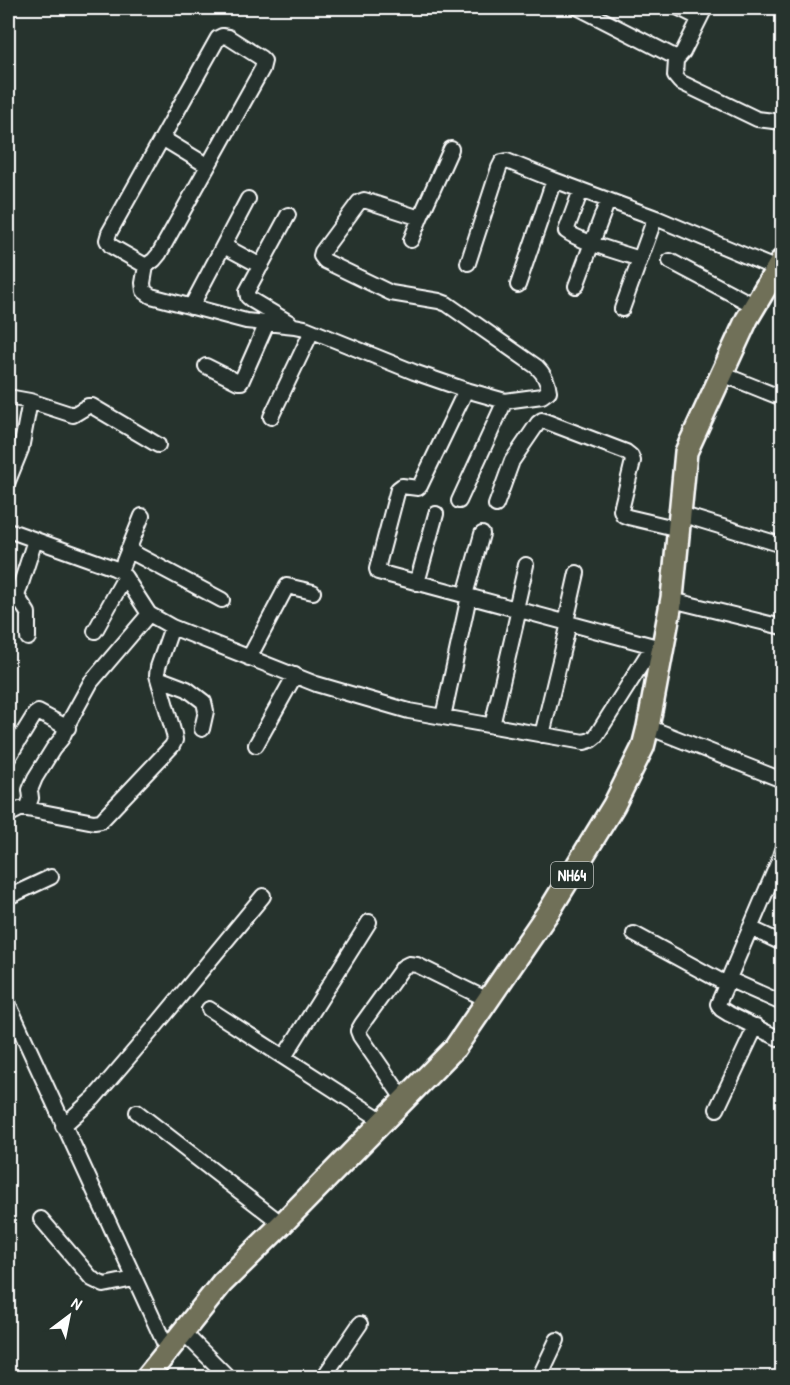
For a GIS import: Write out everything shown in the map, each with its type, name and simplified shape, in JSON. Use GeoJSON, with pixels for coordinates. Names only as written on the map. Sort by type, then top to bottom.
{"type":"FeatureCollection","features":[{"type":"Feature","properties":{"kind":"highway","name":"NH64"},"geometry":{"type":"LineString","coordinates":[[146,1377],[222,1283],[455,1048],[551,908],[614,805],[643,747],[648,727],[658,647],[672,600],[686,452],[747,319],[780,264]]}},
{"type":"Feature","properties":{"kind":"street"},"geometry":{"type":"LineString","coordinates":[[579,8],[670,54],[676,60]]}},
{"type":"Feature","properties":{"kind":"street"},"geometry":{"type":"LineString","coordinates":[[679,8],[702,13],[683,52],[676,60],[675,76],[680,82],[757,119],[783,122]]}},
{"type":"Feature","properties":{"kind":"street"},"geometry":{"type":"LineString","coordinates":[[146,266],[111,246],[106,240],[218,38],[228,37],[261,58],[264,61],[262,69],[159,254],[146,266],[144,291],[151,296],[246,321],[295,326],[312,331],[414,372],[505,401],[542,396],[549,392],[549,383],[537,367],[447,304],[391,292],[325,261],[321,256],[359,202],[364,200],[420,218]]}},
{"type":"Feature","properties":{"kind":"street"},"geometry":{"type":"LineString","coordinates":[[162,138],[208,166]]}},
{"type":"Feature","properties":{"kind":"street"},"geometry":{"type":"LineString","coordinates":[[411,240],[451,149]]}},
{"type":"Feature","properties":{"kind":"street"},"geometry":{"type":"LineString","coordinates":[[468,262],[502,162],[507,160],[554,180],[780,264]]}},
{"type":"Feature","properties":{"kind":"street"},"geometry":{"type":"LineString","coordinates":[[518,285],[554,180]]}},
{"type":"Feature","properties":{"kind":"street"},"geometry":{"type":"LineString","coordinates":[[581,190],[566,231],[592,243],[640,259]]}},
{"type":"Feature","properties":{"kind":"street"},"geometry":{"type":"LineString","coordinates":[[191,307],[248,199]]}},
{"type":"Feature","properties":{"kind":"street"},"geometry":{"type":"LineString","coordinates":[[576,286],[608,200]]}},
{"type":"Feature","properties":{"kind":"street"},"geometry":{"type":"LineString","coordinates":[[288,215],[247,291],[248,297],[253,301],[295,326]]}},
{"type":"Feature","properties":{"kind":"street"},"geometry":{"type":"LineString","coordinates":[[622,309],[655,218]]}},
{"type":"Feature","properties":{"kind":"street"},"geometry":{"type":"LineString","coordinates":[[224,246],[261,266]]}},
{"type":"Feature","properties":{"kind":"street"},"geometry":{"type":"LineString","coordinates":[[670,261],[755,306]]}},
{"type":"Feature","properties":{"kind":"street"},"geometry":{"type":"LineString","coordinates":[[206,366],[241,382],[267,323]]}},
{"type":"Feature","properties":{"kind":"street"},"geometry":{"type":"LineString","coordinates":[[271,417],[312,331]]}},
{"type":"Feature","properties":{"kind":"street"},"geometry":{"type":"LineString","coordinates":[[722,374],[783,398]]}},
{"type":"Feature","properties":{"kind":"street"},"geometry":{"type":"LineString","coordinates":[[8,530],[114,568],[122,574],[149,614],[172,627],[326,687],[398,708],[443,717],[584,742],[591,740],[658,647],[378,572],[398,489],[402,486],[418,488],[420,486],[466,390]]}},
{"type":"Feature","properties":{"kind":"street"},"geometry":{"type":"LineString","coordinates":[[8,397],[30,401],[73,415],[85,407],[92,406],[159,445]]}},
{"type":"Feature","properties":{"kind":"street"},"geometry":{"type":"LineString","coordinates":[[8,481],[21,449],[30,401]]}},
{"type":"Feature","properties":{"kind":"street"},"geometry":{"type":"LineString","coordinates":[[459,501],[505,401]]}},
{"type":"Feature","properties":{"kind":"street"},"geometry":{"type":"LineString","coordinates":[[496,504],[515,455],[542,420],[626,452],[631,456],[633,460],[621,510],[623,515],[679,521],[783,545]]}},
{"type":"Feature","properties":{"kind":"street"},"geometry":{"type":"LineString","coordinates":[[417,583],[436,514]]}},
{"type":"Feature","properties":{"kind":"street"},"geometry":{"type":"LineString","coordinates":[[95,632],[122,574],[128,550],[142,516]]}},
{"type":"Feature","properties":{"kind":"street"},"geometry":{"type":"LineString","coordinates":[[443,717],[482,534]]}},
{"type":"Feature","properties":{"kind":"street"},"geometry":{"type":"LineString","coordinates":[[28,638],[28,613],[17,596],[35,540]]}},
{"type":"Feature","properties":{"kind":"street"},"geometry":{"type":"LineString","coordinates":[[128,550],[222,600]]}},
{"type":"Feature","properties":{"kind":"street"},"geometry":{"type":"LineString","coordinates":[[492,726],[526,565]]}},
{"type":"Feature","properties":{"kind":"street"},"geometry":{"type":"LineString","coordinates":[[542,735],[578,573]]}},
{"type":"Feature","properties":{"kind":"street"},"geometry":{"type":"LineString","coordinates":[[249,658],[287,586],[313,592]]}},
{"type":"Feature","properties":{"kind":"street"},"geometry":{"type":"LineString","coordinates":[[672,600],[783,627]]}},
{"type":"Feature","properties":{"kind":"street"},"geometry":{"type":"LineString","coordinates":[[27,809],[31,798],[30,790],[35,778],[68,728],[91,681],[149,614]]}},
{"type":"Feature","properties":{"kind":"street"},"geometry":{"type":"LineString","coordinates":[[8,815],[20,809],[27,809],[94,822],[101,821],[172,746],[175,740],[174,734],[158,678],[158,667],[172,627]]}},
{"type":"Feature","properties":{"kind":"street"},"geometry":{"type":"LineString","coordinates":[[256,745],[295,675]]}},
{"type":"Feature","properties":{"kind":"street"},"geometry":{"type":"LineString","coordinates":[[158,678],[187,689],[204,702],[206,711],[202,729]]}},
{"type":"Feature","properties":{"kind":"street"},"geometry":{"type":"LineString","coordinates":[[8,758],[38,712],[68,728]]}},
{"type":"Feature","properties":{"kind":"street"},"geometry":{"type":"LineString","coordinates":[[648,727],[782,778]]}},
{"type":"Feature","properties":{"kind":"street"},"geometry":{"type":"LineString","coordinates":[[783,850],[778,878],[750,928],[718,1004],[721,1009],[783,1040]]}},
{"type":"Feature","properties":{"kind":"street"},"geometry":{"type":"LineString","coordinates":[[8,897],[51,877]]}},
{"type":"Feature","properties":{"kind":"street"},"geometry":{"type":"LineString","coordinates":[[63,1126],[94,1098],[263,896]]}},
{"type":"Feature","properties":{"kind":"street"},"geometry":{"type":"LineString","coordinates":[[284,1058],[369,922]]}},
{"type":"Feature","properties":{"kind":"street"},"geometry":{"type":"LineString","coordinates":[[750,928],[783,943]]}},
{"type":"Feature","properties":{"kind":"street"},"geometry":{"type":"LineString","coordinates":[[634,934],[727,982],[783,1003]]}},
{"type":"Feature","properties":{"kind":"street"},"geometry":{"type":"LineString","coordinates":[[404,1100],[358,1031],[403,967],[409,964],[417,965],[488,1000]]}},
{"type":"Feature","properties":{"kind":"street"},"geometry":{"type":"LineString","coordinates":[[8,1003],[168,1351]]}},
{"type":"Feature","properties":{"kind":"street"},"geometry":{"type":"LineString","coordinates":[[209,1009],[383,1121]]}},
{"type":"Feature","properties":{"kind":"street"},"geometry":{"type":"LineString","coordinates":[[717,1109],[756,1026]]}},
{"type":"Feature","properties":{"kind":"street"},"geometry":{"type":"LineString","coordinates":[[137,1112],[282,1224]]}},
{"type":"Feature","properties":{"kind":"street"},"geometry":{"type":"LineString","coordinates":[[41,1220],[92,1279],[104,1285],[135,1279]]}},
{"type":"Feature","properties":{"kind":"street"},"geometry":{"type":"LineString","coordinates":[[323,1377],[360,1323]]}},
{"type":"Feature","properties":{"kind":"street"},"geometry":{"type":"LineString","coordinates":[[183,1332],[229,1377]]}},
{"type":"Feature","properties":{"kind":"street"},"geometry":{"type":"LineString","coordinates":[[538,1377],[557,1340]]}}]}
